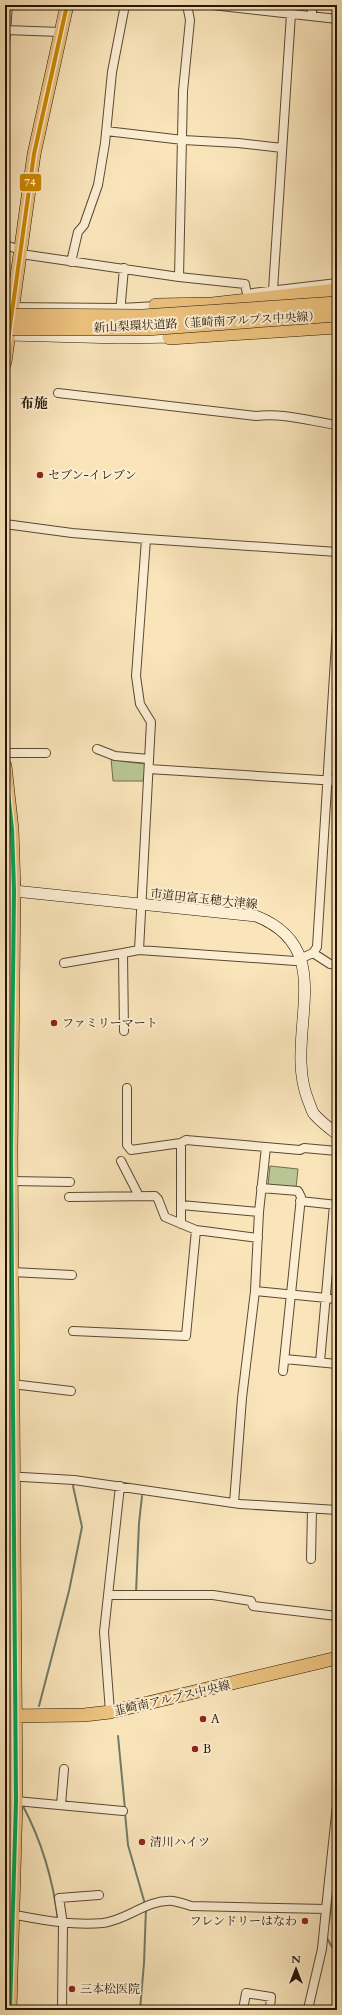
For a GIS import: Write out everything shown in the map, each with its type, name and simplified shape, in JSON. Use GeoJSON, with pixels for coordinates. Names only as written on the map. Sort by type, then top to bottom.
{"type":"FeatureCollection","features":[{"type":"Feature","properties":{"kind":"highway"},"geometry":{"type":"LineString","coordinates":[[156,306],[212,305],[337,291]]}},
{"type":"Feature","properties":{"kind":"highway","name":"新山梨環状道路（韮崎南アルプス中央線）"},"geometry":{"type":"LineString","coordinates":[[8,310],[143,317],[337,304]]}},
{"type":"Feature","properties":{"kind":"highway","name":"新山梨環状道路（韮崎南アルプス中央線）"},"geometry":{"type":"LineString","coordinates":[[6,333],[146,328],[337,314]]}},
{"type":"Feature","properties":{"kind":"highway"},"geometry":{"type":"LineString","coordinates":[[170,337],[337,326]]}},
{"type":"Feature","properties":{"kind":"main road"},"geometry":{"type":"LineString","coordinates":[[5,362],[8,310],[21,252],[34,154],[67,5]]}},
{"type":"Feature","properties":{"kind":"main road"},"geometry":{"type":"LineString","coordinates":[[5,766],[12,828],[9,890],[8,1152],[11,1181],[12,1272],[12,1384],[9,1476],[10,1716],[16,1801],[9,1914],[10,2010]]}},
{"type":"Feature","properties":{"kind":"main road","name":"韮崎南アルプス中央線"},"geometry":{"type":"LineString","coordinates":[[10,1716],[84,1715],[110,1712],[337,1658]]}},
{"type":"Feature","properties":{"kind":"street"},"geometry":{"type":"LineString","coordinates":[[5,44],[8,5]]}},
{"type":"Feature","properties":{"kind":"street"},"geometry":{"type":"LineString","coordinates":[[71,262],[78,232],[84,225],[98,185],[106,131],[112,72],[125,5]]}},
{"type":"Feature","properties":{"kind":"street"},"geometry":{"type":"LineString","coordinates":[[179,277],[183,91],[190,20],[187,5]]}},
{"type":"Feature","properties":{"kind":"street"},"geometry":{"type":"LineString","coordinates":[[212,5],[272,8],[291,14],[337,19]]}},
{"type":"Feature","properties":{"kind":"street"},"geometry":{"type":"LineString","coordinates":[[312,5],[312,16]]}},
{"type":"Feature","properties":{"kind":"street"},"geometry":{"type":"LineString","coordinates":[[273,290],[291,14]]}},
{"type":"Feature","properties":{"kind":"street"},"geometry":{"type":"LineString","coordinates":[[6,30],[61,32]]}},
{"type":"Feature","properties":{"kind":"street"},"geometry":{"type":"LineString","coordinates":[[106,131],[182,140],[238,143],[282,148]]}},
{"type":"Feature","properties":{"kind":"street"},"geometry":{"type":"LineString","coordinates":[[5,245],[21,252],[71,262],[124,268],[179,277],[245,284],[247,294]]}},
{"type":"Feature","properties":{"kind":"street"},"geometry":{"type":"LineString","coordinates":[[119,338],[124,268]]}},
{"type":"Feature","properties":{"kind":"street"},"geometry":{"type":"LineString","coordinates":[[8,310],[156,306],[337,283]]}},
{"type":"Feature","properties":{"kind":"street"},"geometry":{"type":"LineString","coordinates":[[6,333],[119,338],[170,337],[205,339],[337,332]]}},
{"type":"Feature","properties":{"kind":"street"},"geometry":{"type":"LineString","coordinates":[[58,394],[256,416],[272,414],[302,417],[337,425]]}},
{"type":"Feature","properties":{"kind":"street"},"geometry":{"type":"LineString","coordinates":[[5,524],[72,533],[337,552]]}},
{"type":"Feature","properties":{"kind":"street"},"geometry":{"type":"LineString","coordinates":[[139,950],[152,722],[140,704],[136,676],[146,539]]}},
{"type":"Feature","properties":{"kind":"street"},"geometry":{"type":"LineString","coordinates":[[64,963],[139,950],[295,961],[309,956],[317,947],[337,627]]}},
{"type":"Feature","properties":{"kind":"street"},"geometry":{"type":"LineString","coordinates":[[97,749],[115,756],[149,759]]}},
{"type":"Feature","properties":{"kind":"street"},"geometry":{"type":"LineString","coordinates":[[5,753],[46,753]]}},
{"type":"Feature","properties":{"kind":"street"},"geometry":{"type":"LineString","coordinates":[[149,769],[337,781]]}},
{"type":"Feature","properties":{"kind":"street","name":"市道田富玉穂大津線"},"geometry":{"type":"LineString","coordinates":[[9,890],[256,916],[284,929],[302,951],[309,956],[310,979],[302,1079],[313,1113],[337,1134]]}},
{"type":"Feature","properties":{"kind":"street"},"geometry":{"type":"LineString","coordinates":[[123,953],[124,1031]]}},
{"type":"Feature","properties":{"kind":"street"},"geometry":{"type":"LineString","coordinates":[[309,956],[337,965]]}},
{"type":"Feature","properties":{"kind":"street"},"geometry":{"type":"LineString","coordinates":[[127,1088],[127,1145],[131,1150],[181,1144],[186,1140],[300,1150],[304,1148],[337,1151]]}},
{"type":"Feature","properties":{"kind":"street"},"geometry":{"type":"LineString","coordinates":[[181,1144],[181,1224]]}},
{"type":"Feature","properties":{"kind":"street"},"geometry":{"type":"LineString","coordinates":[[234,1503],[242,1398],[255,1291],[259,1212],[266,1147]]}},
{"type":"Feature","properties":{"kind":"street"},"geometry":{"type":"LineString","coordinates":[[121,1161],[139,1196]]}},
{"type":"Feature","properties":{"kind":"street"},"geometry":{"type":"LineString","coordinates":[[11,1181],[70,1182]]}},
{"type":"Feature","properties":{"kind":"street"},"geometry":{"type":"LineString","coordinates":[[261,1188],[298,1191],[301,1197],[283,1371]]}},
{"type":"Feature","properties":{"kind":"street"},"geometry":{"type":"LineString","coordinates":[[69,1198],[155,1196],[158,1199],[164,1217],[181,1224],[196,1230],[258,1238]]}},
{"type":"Feature","properties":{"kind":"street"},"geometry":{"type":"LineString","coordinates":[[300,1201],[335,1205],[320,1362]]}},
{"type":"Feature","properties":{"kind":"street"},"geometry":{"type":"LineString","coordinates":[[181,1205],[259,1212]]}},
{"type":"Feature","properties":{"kind":"street"},"geometry":{"type":"LineString","coordinates":[[73,1331],[186,1336],[196,1230]]}},
{"type":"Feature","properties":{"kind":"street"},"geometry":{"type":"LineString","coordinates":[[12,1272],[72,1275]]}},
{"type":"Feature","properties":{"kind":"street"},"geometry":{"type":"LineString","coordinates":[[255,1291],[337,1299]]}},
{"type":"Feature","properties":{"kind":"street"},"geometry":{"type":"LineString","coordinates":[[285,1359],[337,1364]]}},
{"type":"Feature","properties":{"kind":"street"},"geometry":{"type":"LineString","coordinates":[[12,1384],[71,1391]]}},
{"type":"Feature","properties":{"kind":"street"},"geometry":{"type":"LineString","coordinates":[[9,1476],[74,1480],[234,1503],[337,1510]]}},
{"type":"Feature","properties":{"kind":"street"},"geometry":{"type":"LineString","coordinates":[[110,1712],[104,1632],[120,1486]]}},
{"type":"Feature","properties":{"kind":"street"},"geometry":{"type":"LineString","coordinates":[[311,1559],[312,1509]]}},
{"type":"Feature","properties":{"kind":"street"},"geometry":{"type":"LineString","coordinates":[[108,1595],[137,1594],[224,1596],[251,1601],[253,1606],[337,1616]]}},
{"type":"Feature","properties":{"kind":"street"},"geometry":{"type":"LineString","coordinates":[[61,1805],[64,1769]]}},
{"type":"Feature","properties":{"kind":"street"},"geometry":{"type":"LineString","coordinates":[[16,1801],[123,1811]]}},
{"type":"Feature","properties":{"kind":"street"},"geometry":{"type":"LineString","coordinates":[[313,2009],[335,1854],[337,1805]]}},
{"type":"Feature","properties":{"kind":"street"},"geometry":{"type":"LineString","coordinates":[[75,2010],[62,2010],[63,1924],[59,1898],[99,1895]]}},
{"type":"Feature","properties":{"kind":"street"},"geometry":{"type":"LineString","coordinates":[[9,1914],[63,1924],[104,1923],[127,1916],[146,1906],[173,1901],[199,1906],[326,1909]]}},
{"type":"Feature","properties":{"kind":"street"},"geometry":{"type":"LineString","coordinates":[[243,2010],[246,1993],[271,1997],[270,2008]]}},
{"type":"Feature","properties":{"kind":"green space"},"geometry":{"type":"Polygon","coordinates":[[[111,758],[120,761],[145,764],[144,781],[113,781],[111,758]]]}},
{"type":"Feature","properties":{"kind":"green space"},"geometry":{"type":"Polygon","coordinates":[[[270,1166],[298,1169],[296,1188],[268,1186],[270,1166]]]}},
{"type":"Feature","properties":{"kind":"waterway"},"geometry":{"type":"LineString","coordinates":[[39,1706],[69,1591],[82,1527],[73,1486]]}},
{"type":"Feature","properties":{"kind":"waterway"},"geometry":{"type":"LineString","coordinates":[[136,1593],[139,1523],[142,1496]]}},
{"type":"Feature","properties":{"kind":"waterway"},"geometry":{"type":"LineString","coordinates":[[118,1736],[125,1809]]}},
{"type":"Feature","properties":{"kind":"waterway"},"geometry":{"type":"LineString","coordinates":[[23,1806],[36,1833],[46,1862],[58,1920]]}},
{"type":"Feature","properties":{"kind":"waterway"},"geometry":{"type":"LineString","coordinates":[[125,1813],[128,1845],[145,1904]]}},
{"type":"Feature","properties":{"kind":"waterway"},"geometry":{"type":"LineString","coordinates":[[329,1922],[335,1869]]}},
{"type":"Feature","properties":{"kind":"waterway"},"geometry":{"type":"LineString","coordinates":[[140,2010],[144,1963],[146,1908]]}},
{"type":"Feature","properties":{"kind":"waterway"},"geometry":{"type":"LineString","coordinates":[[327,1938],[332,1947],[337,1948]]}},
{"type":"Feature","properties":{"kind":"transit line","name":"74"},"geometry":{"type":"LineString","coordinates":[[5,362],[34,154],[67,5]]}},
{"type":"Feature","properties":{"kind":"transit line"},"geometry":{"type":"LineString","coordinates":[[5,766],[12,829],[14,890],[11,1152],[16,1801],[10,2010]]}},
{"type":"Feature","properties":{"kind":"place","name":"セブン-イレブン"},"geometry":{"type":"Point","coordinates":[40,475]}},
{"type":"Feature","properties":{"kind":"place","name":"ファミリーマート"},"geometry":{"type":"Point","coordinates":[54,1023]}},
{"type":"Feature","properties":{"kind":"place","name":"A"},"geometry":{"type":"Point","coordinates":[203,1719]}},
{"type":"Feature","properties":{"kind":"place","name":"B"},"geometry":{"type":"Point","coordinates":[195,1749]}},
{"type":"Feature","properties":{"kind":"place","name":"清川ハイツ"},"geometry":{"type":"Point","coordinates":[142,1842]}},
{"type":"Feature","properties":{"kind":"place","name":"フレンドリーはなわ"},"geometry":{"type":"Point","coordinates":[305,1921]}},
{"type":"Feature","properties":{"kind":"place","name":"三本松医院"},"geometry":{"type":"Point","coordinates":[72,1989]}},
{"type":"Feature","properties":{"kind":"district","name":"布施"},"geometry":{"type":"Point","coordinates":[34,403]}}]}
